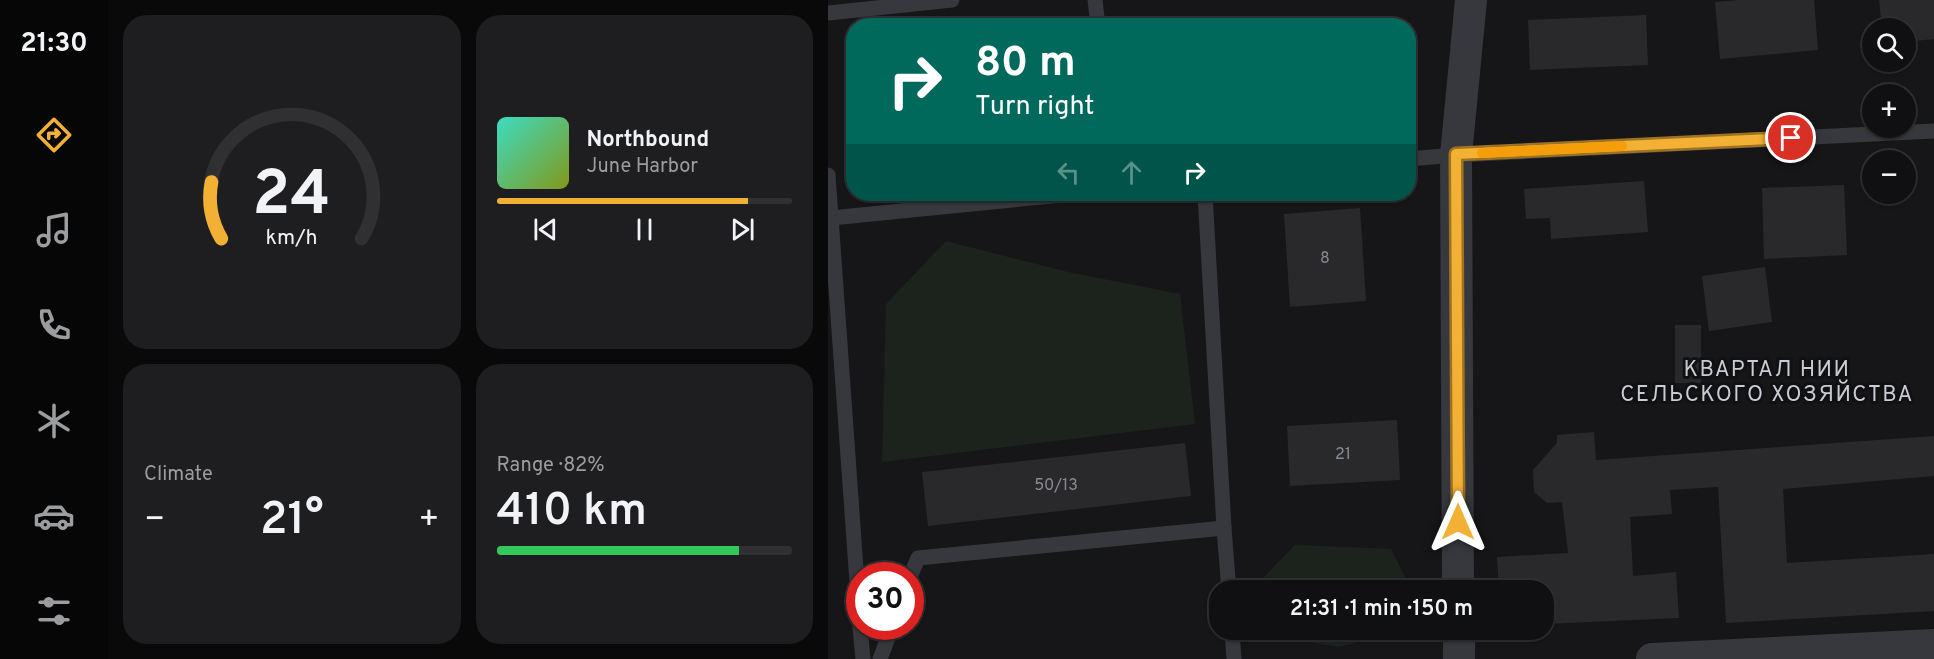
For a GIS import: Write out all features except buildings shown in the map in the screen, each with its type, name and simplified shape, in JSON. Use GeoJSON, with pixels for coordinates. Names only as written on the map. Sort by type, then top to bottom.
{"type":"FeatureCollection","features":[{"type":"Feature","properties":{"kind":"street"},"geometry":{"type":"LineString","coordinates":[[1458,580],[1456,154],[1472,0]]}},
{"type":"Feature","properties":{"kind":"street"},"geometry":{"type":"LineString","coordinates":[[1459,640],[1459,659]]}},
{"type":"Feature","properties":{"kind":"street"},"geometry":{"type":"LineString","coordinates":[[1652,659],[1934,645]]}},
{"type":"Feature","properties":{"kind":"lane"},"geometry":{"type":"LineString","coordinates":[[828,13],[952,0]]}},
{"type":"Feature","properties":{"kind":"lane"},"geometry":{"type":"LineString","coordinates":[[1095,0],[1097,18]]}},
{"type":"Feature","properties":{"kind":"lane"},"geometry":{"type":"LineString","coordinates":[[1416,158],[1456,154],[1934,131]]}},
{"type":"Feature","properties":{"kind":"lane"},"geometry":{"type":"LineString","coordinates":[[828,175],[855,562]]}},
{"type":"Feature","properties":{"kind":"lane"},"geometry":{"type":"LineString","coordinates":[[831,218],[1002,201]]}},
{"type":"Feature","properties":{"kind":"lane"},"geometry":{"type":"LineString","coordinates":[[1205,201],[1228,580]]}},
{"type":"Feature","properties":{"kind":"lane"},"geometry":{"type":"LineString","coordinates":[[916,562],[918,558],[1224,528]]}},
{"type":"Feature","properties":{"kind":"lane"},"geometry":{"type":"LineString","coordinates":[[861,640],[863,659]]}},
{"type":"Feature","properties":{"kind":"lane"},"geometry":{"type":"LineString","coordinates":[[880,659],[887,640]]}},
{"type":"Feature","properties":{"kind":"lane"},"geometry":{"type":"LineString","coordinates":[[1233,640],[1234,659]]}},
{"type":"Feature","properties":{"kind":"shaded area"},"geometry":{"type":"Polygon","coordinates":[[[946,241],[1068,272],[1180,294],[1195,424],[882,462],[886,304],[946,241]]]}},
{"type":"Feature","properties":{"kind":"shaded area"},"geometry":{"type":"Polygon","coordinates":[[[1295,545],[1391,549],[1406,580],[1261,580],[1295,545]]]}},
{"type":"Feature","properties":{"kind":"shaded area"},"geometry":{"type":"Polygon","coordinates":[[[1300,640],[1367,640],[1338,647],[1300,640]]]}},
{"type":"Feature","properties":{"kind":"slow traffic"},"geometry":{"type":"LineString","coordinates":[[1482,153],[1622,146]]}},
{"type":"Feature","properties":{"kind":"district","name":"КВАРТАЛ НИИ СЕЛЬСКОГО ХОЗЯЙСТВА"},"geometry":{"type":"Point","coordinates":[1767,380]}},
{"type":"Feature","properties":{"kind":"route"},"geometry":{"type":"LineString","coordinates":[[1458,522],[1456,154],[1791,138]]}}]}
